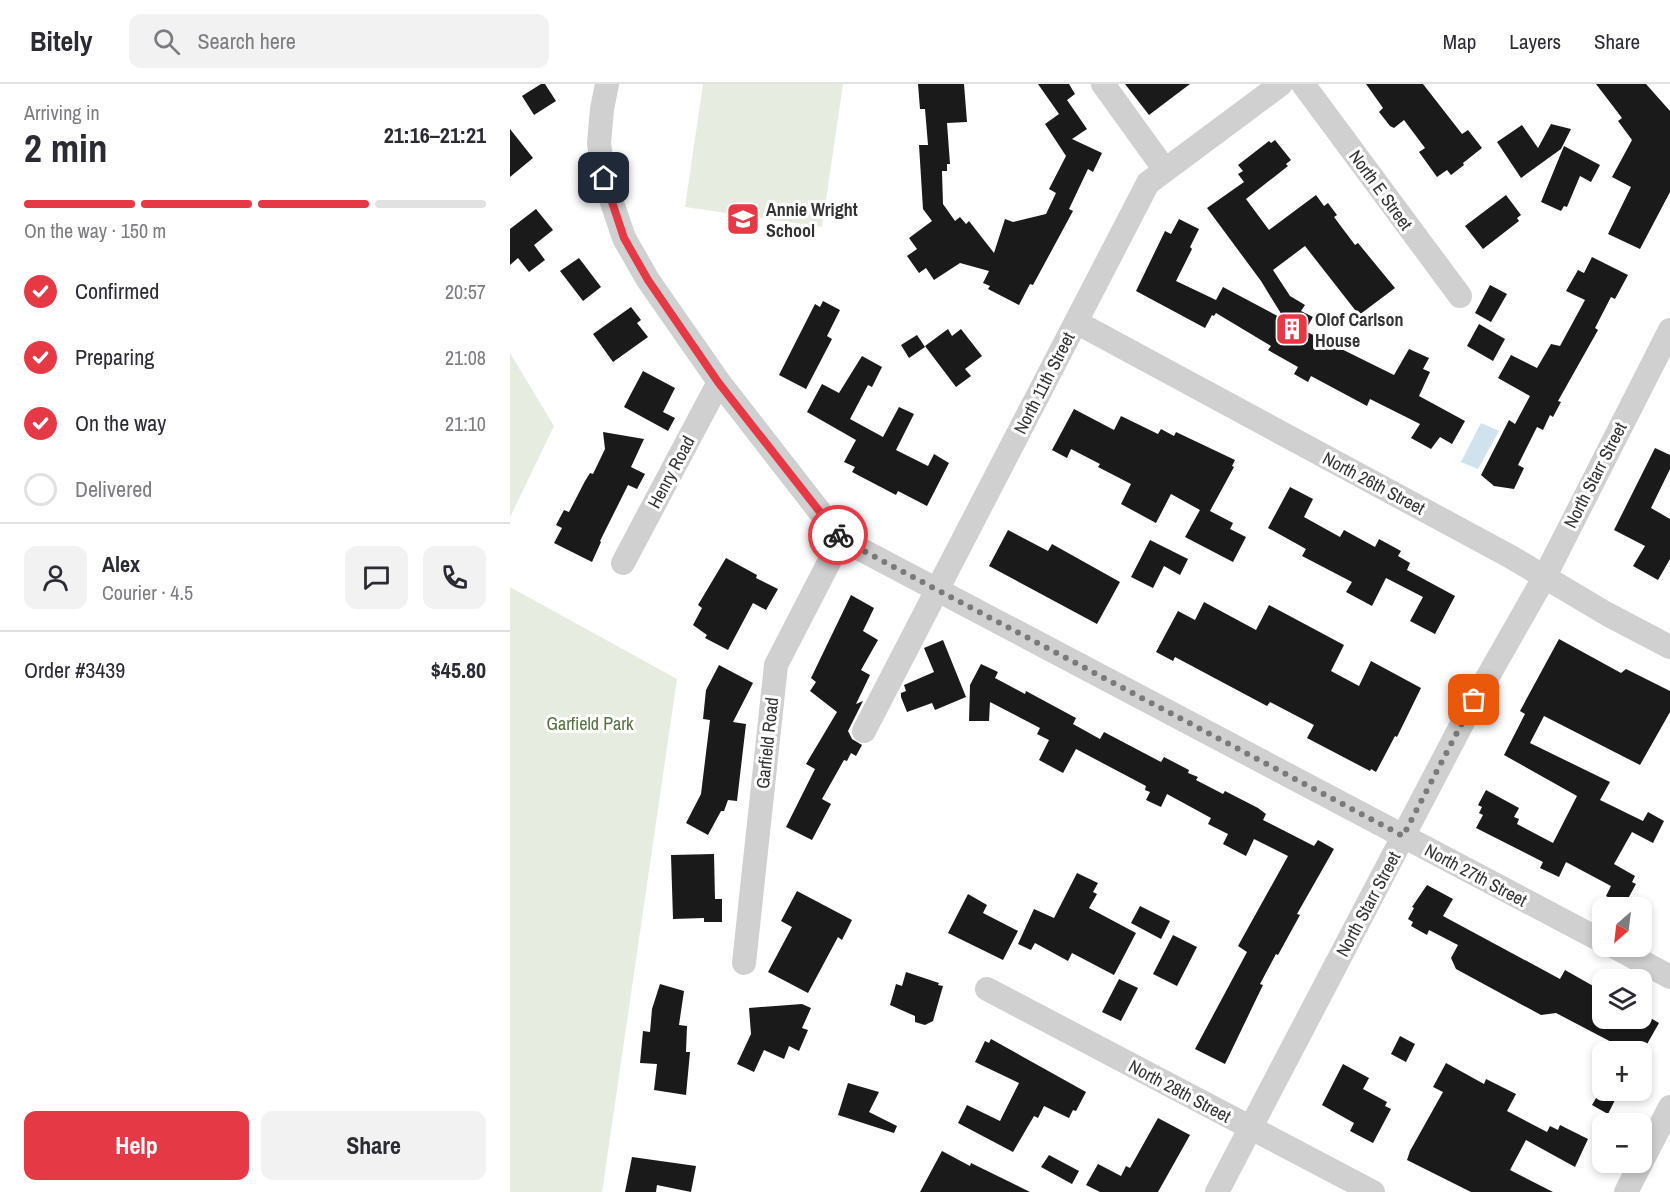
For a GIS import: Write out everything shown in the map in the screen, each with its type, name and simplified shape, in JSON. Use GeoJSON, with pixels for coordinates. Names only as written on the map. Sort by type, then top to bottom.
{"type":"FeatureCollection","features":[{"type":"Feature","properties":{"kind":"street"},"geometry":{"type":"LineString","coordinates":[[607,84],[599,143],[604,178],[617,222],[648,280],[718,382],[841,539]]}},
{"type":"Feature","properties":{"kind":"street"},"geometry":{"type":"LineString","coordinates":[[1103,84],[1165,170]]}},
{"type":"Feature","properties":{"kind":"street","name":"North 11th Street"},"geometry":{"type":"LineString","coordinates":[[864,731],[1148,183],[1281,84]]}},
{"type":"Feature","properties":{"kind":"street","name":"North E Street"},"geometry":{"type":"LineString","coordinates":[[1303,84],[1460,296]]}},
{"type":"Feature","properties":{"kind":"street","name":"North 26th Street"},"geometry":{"type":"LineString","coordinates":[[1076,322],[1545,576],[1599,609],[1670,647]]}},
{"type":"Feature","properties":{"kind":"street","name":"North Starr Street"},"geometry":{"type":"LineString","coordinates":[[1217,1192],[1474,700],[1545,576],[1670,330]]}},
{"type":"Feature","properties":{"kind":"street","name":"Henry Road"},"geometry":{"type":"LineString","coordinates":[[623,563],[718,382]]}},
{"type":"Feature","properties":{"kind":"street","name":"North 27th Street"},"geometry":{"type":"LineString","coordinates":[[841,539],[1592,936]]}},
{"type":"Feature","properties":{"kind":"street","name":"Garfield Road"},"geometry":{"type":"LineString","coordinates":[[744,963],[776,665],[841,539]]}},
{"type":"Feature","properties":{"kind":"street"},"geometry":{"type":"LineString","coordinates":[[1633,957],[1670,977]]}},
{"type":"Feature","properties":{"kind":"street","name":"North 28th Street"},"geometry":{"type":"LineString","coordinates":[[987,989],[1373,1192]]}},
{"type":"Feature","properties":{"kind":"street"},"geometry":{"type":"LineString","coordinates":[[1626,1192],[1670,1107]]}},
{"type":"Feature","properties":{"kind":"green space"},"geometry":{"type":"Polygon","coordinates":[[[703,84],[843,84],[822,227],[685,207],[703,84]]]}},
{"type":"Feature","properties":{"kind":"green space"},"geometry":{"type":"Polygon","coordinates":[[[510,353],[554,426],[510,517],[510,353]]]}},
{"type":"Feature","properties":{"kind":"green space","name":"Garfield Park"},"geometry":{"type":"Polygon","coordinates":[[[510,587],[677,679],[602,1192],[510,1192],[510,587]]]}},
{"type":"Feature","properties":{"kind":"water"},"geometry":{"type":"Polygon","coordinates":[[[1481,423],[1499,431],[1478,469],[1461,462],[1481,423]]]}},
{"type":"Feature","properties":{"kind":"building"},"geometry":{"type":"Polygon","coordinates":[[[541,84],[545,84],[556,101],[534,115],[522,96],[541,84]]]}},
{"type":"Feature","properties":{"kind":"building"},"geometry":{"type":"Polygon","coordinates":[[[918,84],[964,84],[967,122],[947,123],[950,164],[947,164],[947,171],[942,171],[943,204],[955,221],[960,217],[966,224],[969,221],[994,253],[1005,219],[1013,222],[1046,214],[1056,193],[1049,189],[1066,156],[1045,124],[1059,114],[1038,84],[1069,84],[1075,94],[1067,100],[1087,129],[1072,139],[1102,153],[1093,172],[1088,169],[1069,209],[1073,211],[1033,285],[1030,284],[1019,305],[988,289],[990,286],[983,283],[989,271],[960,263],[934,280],[926,268],[919,273],[907,256],[917,249],[909,238],[932,221],[923,209],[919,145],[928,145],[925,109],[920,109],[918,84]]]}},
{"type":"Feature","properties":{"kind":"building"},"geometry":{"type":"Polygon","coordinates":[[[1125,84],[1190,84],[1149,115],[1125,84]]]}},
{"type":"Feature","properties":{"kind":"building"},"geometry":{"type":"Polygon","coordinates":[[[1366,84],[1423,84],[1462,134],[1468,130],[1482,148],[1451,175],[1447,170],[1437,177],[1419,152],[1425,148],[1404,120],[1394,128],[1390,126],[1379,112],[1383,108],[1366,84]]]}},
{"type":"Feature","properties":{"kind":"building"},"geometry":{"type":"Polygon","coordinates":[[[1596,84],[1646,84],[1670,111],[1670,192],[1640,249],[1608,234],[1631,187],[1612,177],[1632,140],[1618,121],[1622,118],[1596,84]]]}},
{"type":"Feature","properties":{"kind":"building"},"geometry":{"type":"Polygon","coordinates":[[[1551,124],[1571,129],[1561,149],[1521,178],[1497,142],[1522,125],[1538,148],[1551,124]]]}},
{"type":"Feature","properties":{"kind":"building"},"geometry":{"type":"Polygon","coordinates":[[[510,129],[533,158],[510,177],[510,129]]]}},
{"type":"Feature","properties":{"kind":"building"},"geometry":{"type":"Polygon","coordinates":[[[1275,140],[1291,160],[1286,164],[1288,166],[1246,199],[1269,230],[1316,195],[1324,206],[1328,203],[1337,215],[1334,217],[1355,245],[1358,243],[1395,288],[1359,315],[1305,246],[1273,270],[1290,296],[1305,305],[1301,311],[1313,317],[1305,331],[1394,375],[1409,349],[1429,358],[1423,369],[1430,372],[1419,396],[1465,421],[1452,444],[1440,437],[1431,449],[1411,438],[1420,424],[1370,399],[1367,406],[1311,376],[1308,382],[1294,374],[1298,367],[1268,350],[1271,346],[1216,313],[1212,315],[1205,328],[1136,291],[1165,231],[1171,234],[1179,219],[1199,229],[1176,281],[1216,300],[1223,287],[1285,320],[1261,281],[1207,208],[1244,182],[1238,174],[1243,171],[1238,165],[1269,141],[1271,143],[1275,140]]]}},
{"type":"Feature","properties":{"kind":"building"},"geometry":{"type":"Polygon","coordinates":[[[1564,146],[1600,165],[1591,182],[1580,176],[1567,207],[1564,206],[1561,211],[1541,202],[1564,146]]]}},
{"type":"Feature","properties":{"kind":"building"},"geometry":{"type":"Polygon","coordinates":[[[1506,195],[1521,215],[1517,218],[1519,221],[1483,249],[1465,226],[1506,195]]]}},
{"type":"Feature","properties":{"kind":"building"},"geometry":{"type":"Polygon","coordinates":[[[536,209],[553,230],[534,245],[545,260],[529,272],[518,258],[510,265],[510,229],[536,209]]]}},
{"type":"Feature","properties":{"kind":"building"},"geometry":{"type":"Polygon","coordinates":[[[1592,257],[1628,275],[1615,299],[1611,297],[1595,328],[1598,330],[1558,401],[1561,402],[1553,417],[1550,415],[1543,430],[1537,427],[1518,465],[1524,468],[1514,489],[1494,486],[1481,475],[1509,420],[1515,424],[1530,396],[1498,378],[1511,355],[1537,368],[1551,344],[1560,346],[1585,300],[1566,291],[1578,270],[1584,273],[1592,257]]]}},
{"type":"Feature","properties":{"kind":"building"},"geometry":{"type":"Polygon","coordinates":[[[579,258],[601,287],[583,301],[560,271],[579,258]]]}},
{"type":"Feature","properties":{"kind":"building"},"geometry":{"type":"Polygon","coordinates":[[[1490,285],[1507,294],[1491,322],[1475,313],[1490,285]]]}},
{"type":"Feature","properties":{"kind":"building"},"geometry":{"type":"Polygon","coordinates":[[[823,301],[840,310],[827,336],[832,339],[806,389],[779,375],[815,304],[820,307],[823,301]]]}},
{"type":"Feature","properties":{"kind":"building"},"geometry":{"type":"Polygon","coordinates":[[[631,307],[641,320],[637,323],[648,337],[613,362],[593,334],[631,307]]]}},
{"type":"Feature","properties":{"kind":"building"},"geometry":{"type":"Polygon","coordinates":[[[1479,324],[1505,339],[1493,361],[1467,346],[1479,324]]]}},
{"type":"Feature","properties":{"kind":"building"},"geometry":{"type":"Polygon","coordinates":[[[948,329],[952,336],[961,329],[982,356],[965,369],[971,376],[956,387],[925,346],[948,329]]]}},
{"type":"Feature","properties":{"kind":"building"},"geometry":{"type":"Polygon","coordinates":[[[917,335],[925,347],[909,358],[901,345],[917,335]]]}},
{"type":"Feature","properties":{"kind":"building"},"geometry":{"type":"Polygon","coordinates":[[[862,356],[882,367],[872,387],[868,385],[850,419],[883,437],[899,407],[914,414],[896,450],[928,466],[934,454],[949,463],[927,506],[898,491],[896,495],[852,472],[855,467],[844,462],[856,440],[807,412],[822,384],[839,393],[862,356]]]}},
{"type":"Feature","properties":{"kind":"building"},"geometry":{"type":"Polygon","coordinates":[[[643,371],[675,388],[663,412],[675,418],[668,431],[624,407],[643,371]]]}},
{"type":"Feature","properties":{"kind":"building"},"geometry":{"type":"Polygon","coordinates":[[[1074,409],[1114,430],[1121,416],[1158,434],[1161,429],[1174,436],[1176,432],[1235,460],[1232,466],[1234,467],[1210,511],[1233,523],[1230,529],[1246,537],[1233,562],[1185,537],[1200,510],[1171,494],[1156,523],[1121,504],[1131,484],[1098,467],[1100,464],[1071,449],[1067,458],[1052,450],[1074,409]]]}},
{"type":"Feature","properties":{"kind":"building"},"geometry":{"type":"Polygon","coordinates":[[[603,432],[644,439],[631,467],[645,474],[637,489],[628,485],[592,562],[554,543],[562,528],[556,525],[564,510],[569,512],[590,473],[593,474],[605,449],[603,432]]]}},
{"type":"Feature","properties":{"kind":"building"},"geometry":{"type":"Polygon","coordinates":[[[1655,448],[1670,455],[1670,469],[1651,508],[1670,519],[1670,559],[1658,580],[1633,566],[1645,546],[1614,530],[1655,448]]]}},
{"type":"Feature","properties":{"kind":"building"},"geometry":{"type":"Polygon","coordinates":[[[1290,487],[1313,499],[1304,517],[1340,537],[1344,530],[1375,547],[1379,539],[1401,551],[1398,556],[1410,563],[1407,570],[1455,596],[1435,634],[1410,621],[1423,597],[1386,578],[1372,606],[1346,592],[1352,582],[1302,556],[1306,549],[1268,528],[1290,487]]]}},
{"type":"Feature","properties":{"kind":"building"},"geometry":{"type":"Polygon","coordinates":[[[1008,530],[1048,551],[1052,544],[1120,582],[1097,624],[989,566],[1008,530]]]}},
{"type":"Feature","properties":{"kind":"building"},"geometry":{"type":"Polygon","coordinates":[[[1150,540],[1188,559],[1180,575],[1164,566],[1153,588],[1131,577],[1150,540]]]}},
{"type":"Feature","properties":{"kind":"building"},"geometry":{"type":"Polygon","coordinates":[[[726,558],[757,575],[756,578],[778,589],[766,610],[753,603],[728,650],[705,638],[707,635],[693,625],[702,608],[698,605],[726,558]]]}},
{"type":"Feature","properties":{"kind":"building"},"geometry":{"type":"Polygon","coordinates":[[[851,595],[874,608],[863,631],[878,640],[861,670],[870,675],[856,704],[863,701],[848,731],[852,739],[862,745],[856,756],[851,753],[847,761],[844,760],[822,799],[831,804],[812,840],[786,827],[815,769],[806,764],[837,712],[810,691],[816,682],[811,678],[851,595]]]}},
{"type":"Feature","properties":{"kind":"building"},"geometry":{"type":"Polygon","coordinates":[[[1204,602],[1256,630],[1269,605],[1344,645],[1331,671],[1359,686],[1371,661],[1421,688],[1397,737],[1395,736],[1376,772],[1307,738],[1314,725],[1270,702],[1267,706],[1175,657],[1173,661],[1156,652],[1178,611],[1195,620],[1204,602]]]}},
{"type":"Feature","properties":{"kind":"building"},"geometry":{"type":"Polygon","coordinates":[[[1559,639],[1621,673],[1626,669],[1670,691],[1670,712],[1640,765],[1544,716],[1530,743],[1610,782],[1600,800],[1643,821],[1648,812],[1664,821],[1653,843],[1632,832],[1614,864],[1635,876],[1632,882],[1636,884],[1629,897],[1606,896],[1611,886],[1566,862],[1559,877],[1540,868],[1543,862],[1476,828],[1483,815],[1479,813],[1482,807],[1478,805],[1486,790],[1519,808],[1514,817],[1519,819],[1517,824],[1553,843],[1577,796],[1504,755],[1525,714],[1520,711],[1559,639]]]}},
{"type":"Feature","properties":{"kind":"building"},"geometry":{"type":"Polygon","coordinates":[[[943,640],[966,697],[935,710],[932,703],[907,712],[901,697],[901,693],[906,691],[904,685],[934,672],[924,648],[943,640]]]}},
{"type":"Feature","properties":{"kind":"building"},"geometry":{"type":"Polygon","coordinates":[[[981,664],[998,672],[995,678],[1025,694],[1026,691],[1076,718],[1073,724],[1100,739],[1104,732],[1161,762],[1164,757],[1189,770],[1188,773],[1198,777],[1196,780],[1223,794],[1225,791],[1258,808],[1266,814],[1263,820],[1314,846],[1318,840],[1334,849],[1297,914],[1300,915],[1260,984],[1263,985],[1225,1064],[1195,1049],[1247,952],[1238,946],[1288,856],[1254,839],[1246,856],[1223,844],[1228,834],[1208,824],[1211,818],[1167,794],[1161,807],[1146,800],[1150,792],[1145,790],[1146,786],[1076,749],[1063,773],[1039,760],[1049,740],[1037,734],[1040,728],[990,702],[989,721],[969,721],[970,685],[981,664]]]}},
{"type":"Feature","properties":{"kind":"building"},"geometry":{"type":"Polygon","coordinates":[[[719,665],[753,683],[733,722],[746,724],[737,801],[728,800],[724,811],[721,811],[708,835],[686,823],[701,794],[710,720],[703,719],[706,690],[719,665]]]}},
{"type":"Feature","properties":{"kind":"building"},"geometry":{"type":"Polygon","coordinates":[[[714,854],[715,899],[722,899],[722,922],[704,922],[704,918],[673,919],[671,855],[714,854]]]}},
{"type":"Feature","properties":{"kind":"building"},"geometry":{"type":"Polygon","coordinates":[[[1077,873],[1098,883],[1093,892],[1097,894],[1089,908],[1136,933],[1114,975],[1072,953],[1068,961],[1035,943],[1031,950],[1018,944],[1034,909],[1054,918],[1077,873]]]}},
{"type":"Feature","properties":{"kind":"building"},"geometry":{"type":"Polygon","coordinates":[[[1427,885],[1453,899],[1443,916],[1560,979],[1565,970],[1592,985],[1592,1029],[1652,1029],[1652,1019],[1659,1023],[1649,1041],[1609,1041],[1556,1013],[1541,1015],[1456,969],[1451,958],[1458,945],[1429,930],[1427,935],[1411,926],[1413,922],[1408,919],[1414,908],[1412,907],[1427,885]]]}},
{"type":"Feature","properties":{"kind":"building"},"geometry":{"type":"Polygon","coordinates":[[[797,891],[852,920],[842,940],[838,937],[808,993],[768,972],[792,927],[781,921],[797,891]]]}},
{"type":"Feature","properties":{"kind":"building"},"geometry":{"type":"Polygon","coordinates":[[[968,894],[987,905],[983,913],[1018,931],[1003,960],[948,933],[968,894]]]}},
{"type":"Feature","properties":{"kind":"building"},"geometry":{"type":"Polygon","coordinates":[[[1140,906],[1170,921],[1161,939],[1131,923],[1140,906]]]}},
{"type":"Feature","properties":{"kind":"building"},"geometry":{"type":"Polygon","coordinates":[[[1173,935],[1197,947],[1177,986],[1153,974],[1173,935]]]}},
{"type":"Feature","properties":{"kind":"building"},"geometry":{"type":"Polygon","coordinates":[[[906,972],[943,986],[933,1021],[925,1025],[915,1022],[915,1016],[890,1005],[896,984],[902,986],[906,972]]]}},
{"type":"Feature","properties":{"kind":"building"},"geometry":{"type":"Polygon","coordinates":[[[1119,979],[1138,988],[1121,1021],[1102,1012],[1119,979]]]}},
{"type":"Feature","properties":{"kind":"building"},"geometry":{"type":"Polygon","coordinates":[[[660,984],[684,991],[679,1025],[687,1026],[686,1052],[690,1052],[686,1095],[654,1090],[657,1064],[640,1063],[643,1031],[650,1032],[652,1009],[660,984]]]}},
{"type":"Feature","properties":{"kind":"building"},"geometry":{"type":"Polygon","coordinates":[[[802,1004],[811,1008],[802,1028],[808,1030],[799,1051],[789,1046],[784,1059],[764,1050],[754,1072],[737,1064],[751,1034],[749,1008],[802,1004]]]}},
{"type":"Feature","properties":{"kind":"building"},"geometry":{"type":"Polygon","coordinates":[[[1400,1036],[1415,1044],[1406,1062],[1391,1054],[1400,1036]]]}},
{"type":"Feature","properties":{"kind":"building"},"geometry":{"type":"Polygon","coordinates":[[[991,1039],[1086,1092],[1076,1111],[1073,1110],[1069,1118],[1044,1106],[1038,1118],[1034,1116],[1013,1152],[958,1123],[967,1105],[1000,1121],[1019,1083],[975,1062],[985,1041],[989,1043],[991,1039]]]}},
{"type":"Feature","properties":{"kind":"building"},"geometry":{"type":"Polygon","coordinates":[[[1446,1063],[1484,1084],[1486,1079],[1516,1094],[1507,1111],[1547,1132],[1550,1126],[1558,1130],[1560,1125],[1588,1139],[1575,1167],[1526,1140],[1510,1170],[1553,1192],[1471,1192],[1407,1160],[1443,1092],[1433,1087],[1446,1063]]]}},
{"type":"Feature","properties":{"kind":"building"},"geometry":{"type":"Polygon","coordinates":[[[1343,1064],[1369,1078],[1363,1089],[1387,1102],[1385,1106],[1391,1109],[1373,1143],[1350,1131],[1354,1123],[1322,1105],[1343,1064]]]}},
{"type":"Feature","properties":{"kind":"building"},"geometry":{"type":"Polygon","coordinates":[[[848,1083],[879,1092],[869,1112],[897,1126],[894,1133],[838,1115],[848,1083]]]}},
{"type":"Feature","properties":{"kind":"building"},"geometry":{"type":"Polygon","coordinates":[[[1594,1101],[1614,1101],[1608,1113],[1592,1105],[1594,1101]]]}},
{"type":"Feature","properties":{"kind":"building"},"geometry":{"type":"Polygon","coordinates":[[[1158,1118],[1190,1135],[1158,1192],[1100,1192],[1086,1185],[1098,1164],[1121,1176],[1126,1166],[1130,1168],[1158,1118]]]}},
{"type":"Feature","properties":{"kind":"building"},"geometry":{"type":"Polygon","coordinates":[[[942,1151],[970,1166],[971,1163],[1030,1192],[920,1192],[942,1151]]]}},
{"type":"Feature","properties":{"kind":"building"},"geometry":{"type":"Polygon","coordinates":[[[1049,1155],[1079,1171],[1072,1184],[1041,1167],[1049,1155]]]}},
{"type":"Feature","properties":{"kind":"building"},"geometry":{"type":"Polygon","coordinates":[[[632,1157],[696,1166],[691,1192],[657,1185],[656,1192],[625,1192],[632,1157]]]}},
{"type":"Feature","properties":{"kind":"way so far"},"geometry":{"type":"LineString","coordinates":[[838,535],[841,539],[1403,836],[1474,700]]}},
{"type":"Feature","properties":{"kind":"place","name":"Annie Wright School"},"geometry":{"type":"Point","coordinates":[743,219]}},
{"type":"Feature","properties":{"kind":"place","name":"Olof Carlson House"},"geometry":{"type":"Point","coordinates":[1292,329]}},
{"type":"Feature","properties":{"kind":"route"},"geometry":{"type":"LineString","coordinates":[[604,178],[617,222],[648,280],[718,382],[838,535]]}}]}
